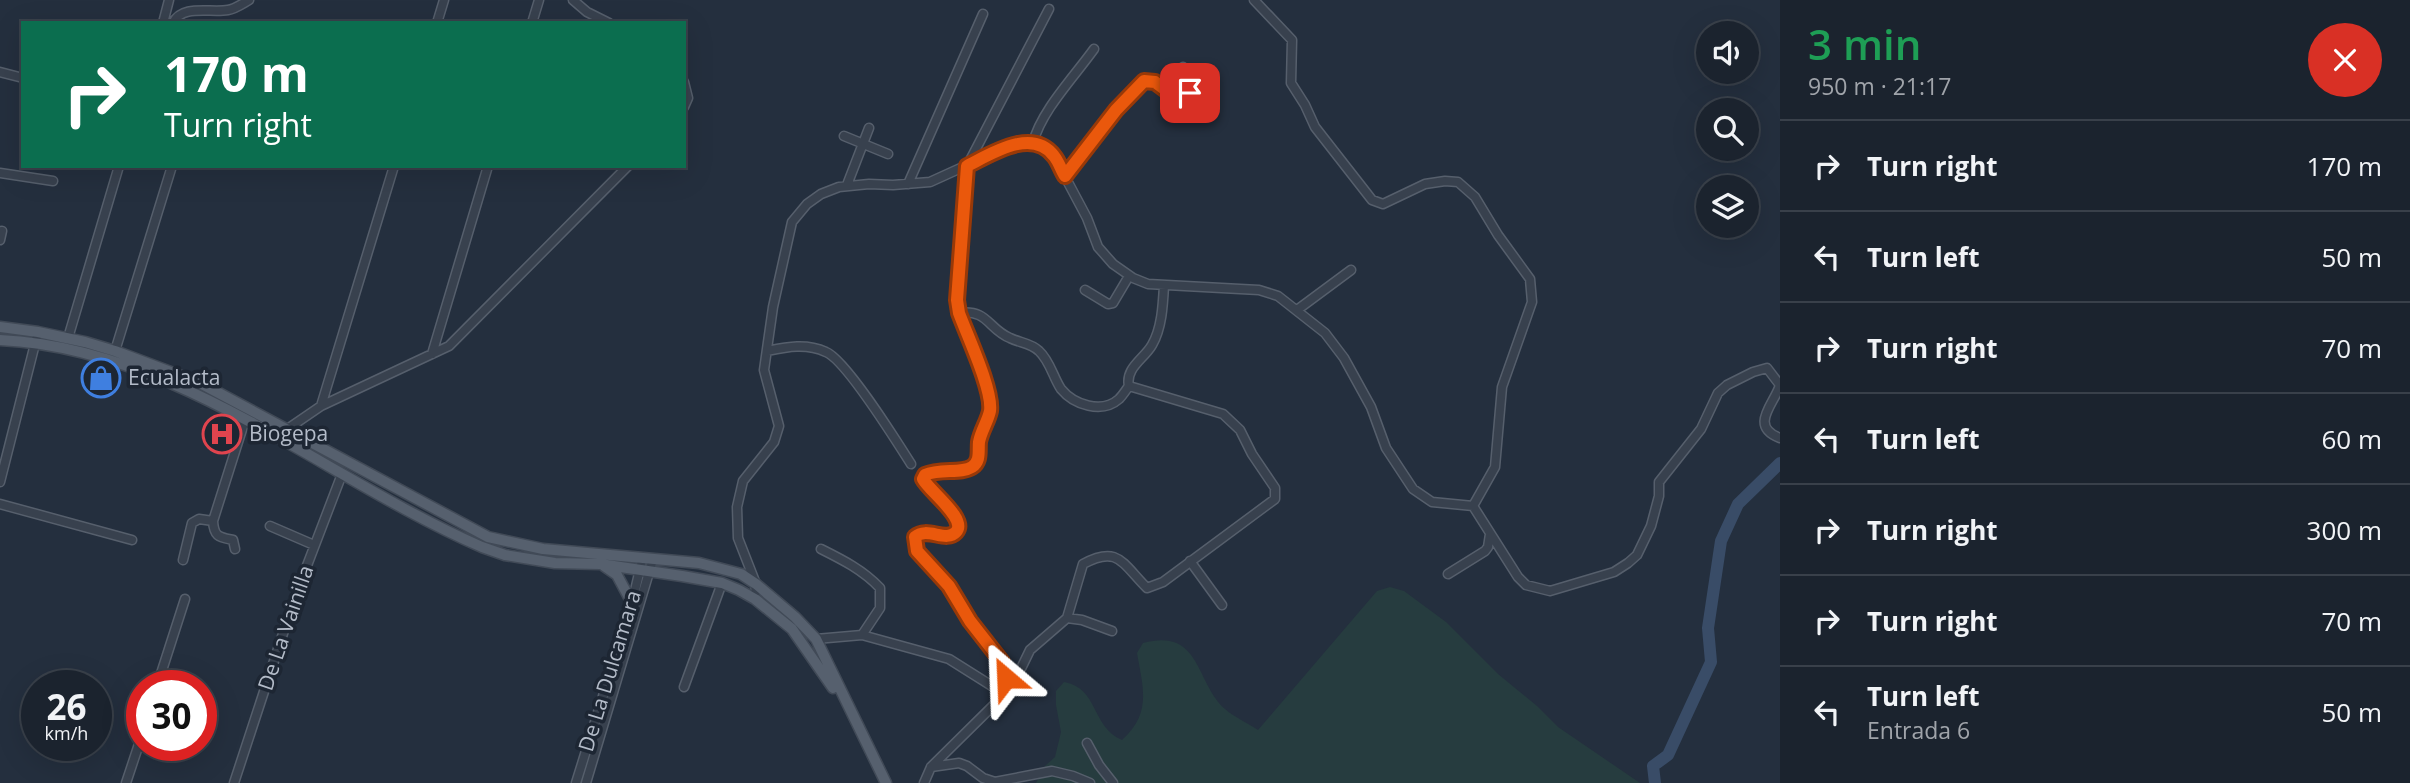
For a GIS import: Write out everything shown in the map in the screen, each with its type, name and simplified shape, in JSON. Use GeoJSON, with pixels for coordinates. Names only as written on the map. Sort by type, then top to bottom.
{"type":"FeatureCollection","features":[{"type":"Feature","properties":{"kind":"main road"},"geometry":{"type":"LineString","coordinates":[[0,327],[38,337],[182,388],[482,547],[505,555],[555,563],[600,564],[722,583],[755,599],[792,629],[851,715]]}},
{"type":"Feature","properties":{"kind":"main road"},"geometry":{"type":"LineString","coordinates":[[0,340],[68,338],[115,351],[200,383],[488,537],[543,549],[699,563],[741,574],[795,617],[816,639],[886,783]]}},
{"type":"Feature","properties":{"kind":"main road"},"geometry":{"type":"LineString","coordinates":[[600,564],[617,575],[632,603]]}},
{"type":"Feature","properties":{"kind":"street"},"geometry":{"type":"LineString","coordinates":[[164,21],[169,0]]}},
{"type":"Feature","properties":{"kind":"street"},"geometry":{"type":"LineString","coordinates":[[174,21],[184,12],[230,10],[249,0]]}},
{"type":"Feature","properties":{"kind":"street"},"geometry":{"type":"LineString","coordinates":[[438,21],[444,0]]}},
{"type":"Feature","properties":{"kind":"street"},"geometry":{"type":"LineString","coordinates":[[533,21],[539,0]]}},
{"type":"Feature","properties":{"kind":"street"},"geometry":{"type":"LineString","coordinates":[[573,0],[587,12],[605,21]]}},
{"type":"Feature","properties":{"kind":"street"},"geometry":{"type":"LineString","coordinates":[[1254,0],[1292,40],[1291,83],[1315,127],[1372,200],[1383,204],[1425,184],[1458,182],[1475,197],[1530,279],[1532,302],[1502,387],[1494,467],[1474,506]]}},
{"type":"Feature","properties":{"kind":"street"},"geometry":{"type":"LineString","coordinates":[[1003,693],[1006,678],[1002,662],[970,621],[949,586],[917,551],[914,541],[915,537],[923,532],[949,536],[956,533],[959,527],[958,520],[947,505],[927,488],[923,479],[925,475],[941,470],[967,469],[976,465],[979,460],[979,444],[990,413],[989,393],[959,313],[957,300],[967,166],[1049,9]]}},
{"type":"Feature","properties":{"kind":"street"},"geometry":{"type":"LineString","coordinates":[[908,184],[983,14]]}},
{"type":"Feature","properties":{"kind":"street"},"geometry":{"type":"LineString","coordinates":[[1033,144],[1043,119],[1094,50]]}},
{"type":"Feature","properties":{"kind":"street"},"geometry":{"type":"LineString","coordinates":[[1065,176],[1116,110],[1144,81],[1155,82],[1183,103],[1188,103],[1190,93],[1184,66]]}},
{"type":"Feature","properties":{"kind":"street"},"geometry":{"type":"LineString","coordinates":[[0,72],[21,77]]}},
{"type":"Feature","properties":{"kind":"street"},"geometry":{"type":"LineString","coordinates":[[847,185],[869,128]]}},
{"type":"Feature","properties":{"kind":"street"},"geometry":{"type":"LineString","coordinates":[[844,136],[888,154]]}},
{"type":"Feature","properties":{"kind":"street"},"geometry":{"type":"LineString","coordinates":[[755,599],[756,584],[738,538],[737,507],[743,481],[774,442],[779,426],[764,370],[773,307],[792,222],[807,204],[821,194],[847,185],[930,182],[1007,147],[1033,144],[1045,148],[1055,156],[1087,218],[1098,247],[1113,264],[1129,276],[1148,284],[1259,290],[1278,296],[1297,310],[1325,333],[1344,358],[1371,407],[1386,448],[1413,489],[1432,502],[1474,506]]}},
{"type":"Feature","properties":{"kind":"street"},"geometry":{"type":"LineString","coordinates":[[68,338],[118,168]]}},
{"type":"Feature","properties":{"kind":"street"},"geometry":{"type":"LineString","coordinates":[[115,351],[171,168]]}},
{"type":"Feature","properties":{"kind":"street"},"geometry":{"type":"LineString","coordinates":[[321,406],[393,168]]}},
{"type":"Feature","properties":{"kind":"street"},"geometry":{"type":"LineString","coordinates":[[432,354],[487,168]]}},
{"type":"Feature","properties":{"kind":"street"},"geometry":{"type":"LineString","coordinates":[[278,439],[286,428],[321,406],[449,346],[626,168]]}},
{"type":"Feature","properties":{"kind":"street"},"geometry":{"type":"LineString","coordinates":[[0,173],[53,181]]}},
{"type":"Feature","properties":{"kind":"street"},"geometry":{"type":"LineString","coordinates":[[1297,310],[1351,271]]}},
{"type":"Feature","properties":{"kind":"street"},"geometry":{"type":"LineString","coordinates":[[1085,290],[1108,304],[1113,303],[1129,276]]}},
{"type":"Feature","properties":{"kind":"street"},"geometry":{"type":"LineString","coordinates":[[959,313],[971,311],[985,317],[1007,337],[1032,346],[1039,351],[1063,391],[1076,402],[1093,407],[1118,401],[1129,386],[1129,372],[1153,345],[1163,308],[1164,285]]}},
{"type":"Feature","properties":{"kind":"street"},"geometry":{"type":"LineString","coordinates":[[0,482],[38,337]]}},
{"type":"Feature","properties":{"kind":"street"},"geometry":{"type":"LineString","coordinates":[[767,351],[796,346],[817,349],[835,357],[911,464]]}},
{"type":"Feature","properties":{"kind":"street"},"geometry":{"type":"LineString","coordinates":[[1474,506],[1518,578],[1525,585],[1549,591],[1614,572],[1637,555],[1651,526],[1660,482],[1701,429],[1718,393],[1727,385],[1767,368],[1778,382],[1778,391],[1765,414],[1765,422],[1772,435],[1780,438]]}},
{"type":"Feature","properties":{"kind":"street"},"geometry":{"type":"LineString","coordinates":[[924,783],[932,767],[1017,680],[1030,650],[1067,618],[1083,564],[1101,554],[1116,557],[1146,588],[1163,582],[1275,499],[1275,488],[1252,454],[1240,430],[1223,414],[1129,386]]}},
{"type":"Feature","properties":{"kind":"street"},"geometry":{"type":"LineString","coordinates":[[234,549],[233,540],[217,536],[214,532],[213,521],[244,421]]}},
{"type":"Feature","properties":{"kind":"street","name":"De La Vainilla"},"geometry":{"type":"LineString","coordinates":[[234,783],[314,545],[342,474]]}},
{"type":"Feature","properties":{"kind":"street"},"geometry":{"type":"LineString","coordinates":[[0,504],[132,540]]}},
{"type":"Feature","properties":{"kind":"street"},"geometry":{"type":"LineString","coordinates":[[183,560],[192,523],[200,519],[213,521]]}},
{"type":"Feature","properties":{"kind":"street"},"geometry":{"type":"LineString","coordinates":[[270,526],[314,545]]}},
{"type":"Feature","properties":{"kind":"street"},"geometry":{"type":"LineString","coordinates":[[1448,574],[1485,551],[1490,534]]}},
{"type":"Feature","properties":{"kind":"street"},"geometry":{"type":"LineString","coordinates":[[821,549],[869,576],[880,587],[880,607],[862,635]]}},
{"type":"Feature","properties":{"kind":"street","name":"De La Dulcamara"},"geometry":{"type":"LineString","coordinates":[[576,783],[632,603],[639,569],[648,559]]}},
{"type":"Feature","properties":{"kind":"street","name":"De La Dulcamara"},"geometry":{"type":"LineString","coordinates":[[586,783],[651,571],[648,559]]}},
{"type":"Feature","properties":{"kind":"street"},"geometry":{"type":"LineString","coordinates":[[1190,561],[1222,605]]}},
{"type":"Feature","properties":{"kind":"street"},"geometry":{"type":"LineString","coordinates":[[684,687],[722,583]]}},
{"type":"Feature","properties":{"kind":"street"},"geometry":{"type":"LineString","coordinates":[[162,670],[185,599]]}},
{"type":"Feature","properties":{"kind":"street"},"geometry":{"type":"LineString","coordinates":[[1067,618],[1082,620],[1112,631]]}},
{"type":"Feature","properties":{"kind":"street"},"geometry":{"type":"LineString","coordinates":[[816,639],[862,635],[948,659],[1003,693]]}},
{"type":"Feature","properties":{"kind":"street"},"geometry":{"type":"LineString","coordinates":[[1087,743],[1099,765],[1114,783]]}},
{"type":"Feature","properties":{"kind":"street"},"geometry":{"type":"LineString","coordinates":[[127,783],[134,761]]}},
{"type":"Feature","properties":{"kind":"street"},"geometry":{"type":"LineString","coordinates":[[932,767],[959,763],[995,782],[1052,771],[1090,783]]}},
{"type":"Feature","properties":{"kind":"green space"},"geometry":{"type":"Polygon","coordinates":[[[1390,587],[1404,591],[1446,622],[1498,674],[1558,727],[1640,783],[1036,783],[1045,766],[1055,757],[1061,732],[1056,691],[1064,682],[1083,692],[1105,726],[1122,740],[1132,730],[1142,710],[1143,689],[1137,653],[1143,643],[1162,640],[1176,643],[1187,650],[1215,698],[1225,709],[1258,730],[1377,591],[1390,587]]]}},
{"type":"Feature","properties":{"kind":"waterway"},"geometry":{"type":"LineString","coordinates":[[1655,783],[1653,766],[1668,755],[1711,662],[1708,628],[1721,541],[1738,504],[1780,463]]}},
{"type":"Feature","properties":{"kind":"place","name":"Ecualacta"},"geometry":{"type":"Point","coordinates":[101,378]}},
{"type":"Feature","properties":{"kind":"place","name":"Biogepa"},"geometry":{"type":"Point","coordinates":[222,434]}},
{"type":"Feature","properties":{"kind":"route"},"geometry":{"type":"LineString","coordinates":[[1006,678],[1002,662],[970,621],[949,586],[917,551],[914,541],[915,537],[923,532],[949,536],[956,533],[958,520],[947,505],[927,488],[923,479],[930,472],[967,469],[976,465],[984,425],[990,413],[989,393],[959,313],[957,300],[967,166],[1007,147],[1033,144],[1045,148],[1055,156],[1065,176],[1116,110],[1144,81],[1155,82],[1186,104],[1190,100],[1190,93]]}}]}
